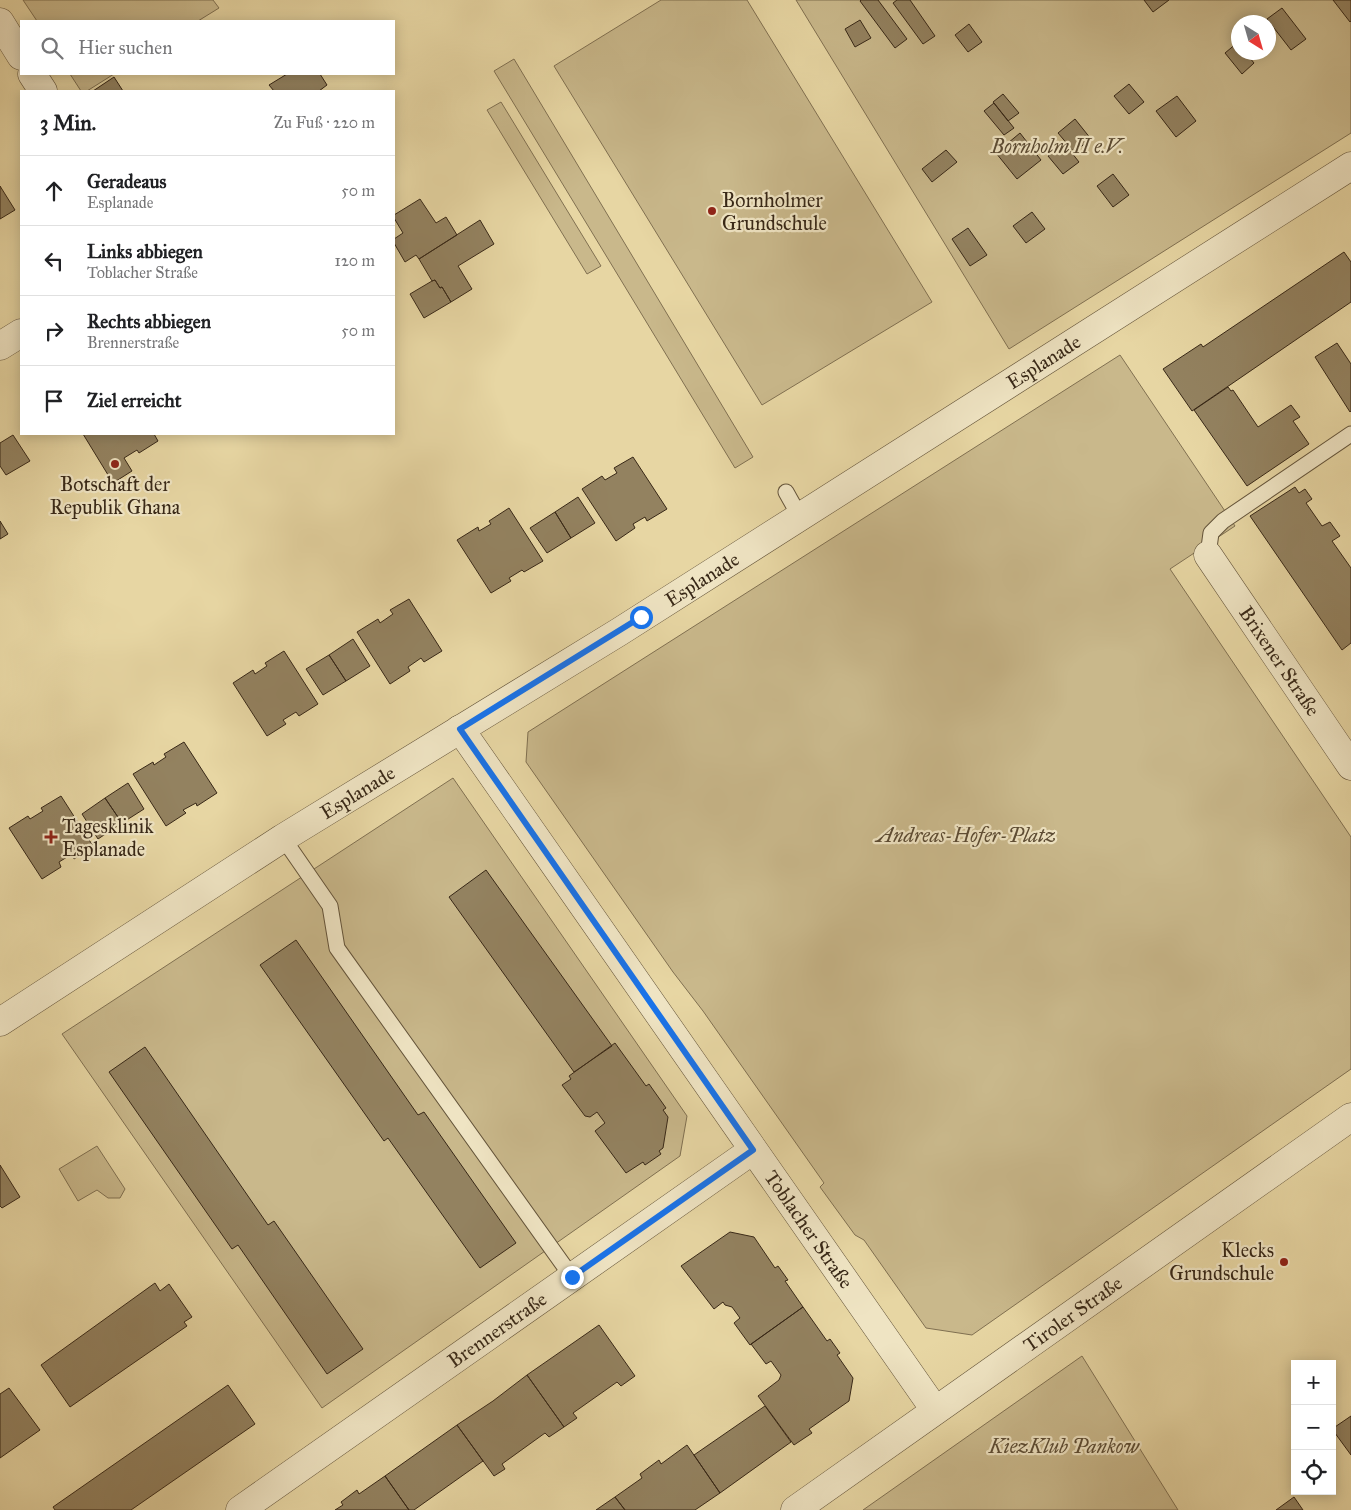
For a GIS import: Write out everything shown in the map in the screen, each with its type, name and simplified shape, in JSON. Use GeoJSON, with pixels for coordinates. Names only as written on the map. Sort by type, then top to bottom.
{"type":"FeatureCollection","features":[{"type":"Feature","properties":{"kind":"street"},"geometry":{"type":"LineString","coordinates":[[0,22],[20,54]]}},
{"type":"Feature","properties":{"kind":"street"},"geometry":{"type":"LineString","coordinates":[[33,75],[42,90]]}},
{"type":"Feature","properties":{"kind":"street","name":"Esplanade"},"geometry":{"type":"LineString","coordinates":[[0,1022],[283,838],[564,666],[1351,166]]}},
{"type":"Feature","properties":{"kind":"street"},"geometry":{"type":"LineString","coordinates":[[0,346],[20,334]]}},
{"type":"Feature","properties":{"kind":"street","name":"Brixener Straße"},"geometry":{"type":"LineString","coordinates":[[1208,556],[1342,731],[1351,766]]}},
{"type":"Feature","properties":{"kind":"street","name":"Toblacher Straße"},"geometry":{"type":"LineString","coordinates":[[460,729],[935,1410]]}},
{"type":"Feature","properties":{"kind":"street","name":"Tiroler Straße"},"geometry":{"type":"LineString","coordinates":[[794,1510],[1351,1117]]}},
{"type":"Feature","properties":{"kind":"street","name":"Brennerstraße"},"geometry":{"type":"LineString","coordinates":[[240,1510],[753,1150]]}},
{"type":"Feature","properties":{"kind":"lane"},"geometry":{"type":"LineString","coordinates":[[1208,556],[1211,533],[1223,521],[1351,434]]}},
{"type":"Feature","properties":{"kind":"lane"},"geometry":{"type":"LineString","coordinates":[[786,492],[800,517]]}},
{"type":"Feature","properties":{"kind":"lane"},"geometry":{"type":"LineString","coordinates":[[283,838],[330,906],[337,948],[572,1277]]}},
{"type":"Feature","properties":{"kind":"green space"},"geometry":{"type":"Polygon","coordinates":[[[23,0],[213,0],[219,8],[200,20],[36,20],[23,0]]]}},
{"type":"Feature","properties":{"kind":"green space"},"geometry":{"type":"Polygon","coordinates":[[[661,0],[747,0],[932,302],[762,405],[554,66],[661,0]]]}},
{"type":"Feature","properties":{"kind":"green space","name":"Bornholm II e.V."},"geometry":{"type":"Polygon","coordinates":[[[796,0],[1351,0],[1351,133],[1009,349],[796,0]]]}},
{"type":"Feature","properties":{"kind":"green space"},"geometry":{"type":"Polygon","coordinates":[[[514,59],[753,457],[735,468],[494,71],[514,59]]]}},
{"type":"Feature","properties":{"kind":"green space"},"geometry":{"type":"Polygon","coordinates":[[[71,75],[112,75],[89,90],[80,90],[71,75]]]}},
{"type":"Feature","properties":{"kind":"green space"},"geometry":{"type":"Polygon","coordinates":[[[501,102],[601,266],[587,274],[487,110],[501,102]]]}},
{"type":"Feature","properties":{"kind":"green space","name":"Andreas-Hofer-Platz"},"geometry":{"type":"Polygon","coordinates":[[[1120,355],[1235,526],[1170,569],[1351,837],[1351,1069],[972,1335],[926,1328],[864,1240],[855,1235],[820,1187],[824,1183],[526,762],[528,732],[1120,355]]]}},
{"type":"Feature","properties":{"kind":"green space"},"geometry":{"type":"Polygon","coordinates":[[[453,778],[687,1116],[680,1156],[322,1408],[62,1034],[453,778]]]}},
{"type":"Feature","properties":{"kind":"green space"},"geometry":{"type":"Polygon","coordinates":[[[97,1146],[125,1189],[120,1198],[108,1198],[97,1190],[78,1201],[59,1169],[97,1146]]]}},
{"type":"Feature","properties":{"kind":"green space","name":"KiezKlub Pankow"},"geometry":{"type":"Polygon","coordinates":[[[1082,1356],[1178,1510],[863,1510],[1082,1356]]]}},
{"type":"Feature","properties":{"kind":"building"},"geometry":{"type":"Polygon","coordinates":[[[861,0],[878,0],[907,39],[895,48],[861,0]]]}},
{"type":"Feature","properties":{"kind":"building"},"geometry":{"type":"Polygon","coordinates":[[[897,0],[910,0],[935,36],[923,44],[893,3],[897,0]]]}},
{"type":"Feature","properties":{"kind":"building"},"geometry":{"type":"Polygon","coordinates":[[[1144,0],[1169,0],[1153,12],[1144,0]]]}},
{"type":"Feature","properties":{"kind":"building"},"geometry":{"type":"Polygon","coordinates":[[[1333,0],[1351,0],[1350,22],[1333,0]]]}},
{"type":"Feature","properties":{"kind":"building"},"geometry":{"type":"Polygon","coordinates":[[[1282,8],[1306,39],[1291,50],[1276,31],[1276,15],[1272,15],[1282,8]]]}},
{"type":"Feature","properties":{"kind":"building"},"geometry":{"type":"Polygon","coordinates":[[[860,20],[871,38],[855,47],[845,29],[860,20]]]}},
{"type":"Feature","properties":{"kind":"building"},"geometry":{"type":"Polygon","coordinates":[[[969,24],[982,42],[968,52],[955,35],[969,24]]]}},
{"type":"Feature","properties":{"kind":"building"},"geometry":{"type":"Polygon","coordinates":[[[1231,48],[1231,60],[1252,60],[1254,63],[1242,74],[1225,53],[1231,48]]]}},
{"type":"Feature","properties":{"kind":"building"},"geometry":{"type":"Polygon","coordinates":[[[285,75],[321,75],[327,85],[320,90],[273,90],[269,85],[285,75]]]}},
{"type":"Feature","properties":{"kind":"building"},"geometry":{"type":"Polygon","coordinates":[[[114,77],[122,90],[94,90],[114,77]]]}},
{"type":"Feature","properties":{"kind":"building"},"geometry":{"type":"Polygon","coordinates":[[[1129,84],[1144,102],[1129,114],[1114,96],[1129,84]]]}},
{"type":"Feature","properties":{"kind":"building"},"geometry":{"type":"Polygon","coordinates":[[[1003,94],[1019,113],[1008,121],[993,102],[1003,94]]]}},
{"type":"Feature","properties":{"kind":"building"},"geometry":{"type":"Polygon","coordinates":[[[1177,96],[1196,121],[1176,137],[1156,111],[1177,96]]]}},
{"type":"Feature","properties":{"kind":"building"},"geometry":{"type":"Polygon","coordinates":[[[994,103],[1014,128],[1004,135],[984,111],[994,103]]]}},
{"type":"Feature","properties":{"kind":"building"},"geometry":{"type":"Polygon","coordinates":[[[1075,119],[1091,139],[1074,152],[1058,133],[1075,119]]]}},
{"type":"Feature","properties":{"kind":"building"},"geometry":{"type":"Polygon","coordinates":[[[1020,133],[1041,160],[1017,179],[996,153],[1020,133]]]}},
{"type":"Feature","properties":{"kind":"building"},"geometry":{"type":"Polygon","coordinates":[[[1064,143],[1079,162],[1063,174],[1048,156],[1064,143]]]}},
{"type":"Feature","properties":{"kind":"building"},"geometry":{"type":"Polygon","coordinates":[[[946,150],[957,162],[932,182],[922,169],[946,150]]]}},
{"type":"Feature","properties":{"kind":"building"},"geometry":{"type":"Polygon","coordinates":[[[1113,174],[1129,195],[1113,207],[1097,186],[1113,174]]]}},
{"type":"Feature","properties":{"kind":"building"},"geometry":{"type":"Polygon","coordinates":[[[0,186],[15,210],[0,219],[0,186]]]}},
{"type":"Feature","properties":{"kind":"building"},"geometry":{"type":"Polygon","coordinates":[[[420,199],[436,223],[446,217],[457,235],[419,259],[416,255],[405,262],[395,245],[395,238],[403,233],[395,220],[395,214],[420,199]]]}},
{"type":"Feature","properties":{"kind":"building"},"geometry":{"type":"Polygon","coordinates":[[[1032,212],[1045,229],[1026,243],[1013,226],[1032,212]]]}},
{"type":"Feature","properties":{"kind":"building"},"geometry":{"type":"Polygon","coordinates":[[[480,220],[494,244],[458,266],[472,289],[451,302],[442,287],[440,288],[435,280],[432,281],[419,259],[480,220]]]}},
{"type":"Feature","properties":{"kind":"building"},"geometry":{"type":"Polygon","coordinates":[[[968,228],[987,255],[970,266],[952,239],[968,228]]]}},
{"type":"Feature","properties":{"kind":"building"},"geometry":{"type":"Polygon","coordinates":[[[1344,252],[1351,262],[1351,302],[1192,411],[1163,369],[1201,344],[1203,347],[1344,252]]]}},
{"type":"Feature","properties":{"kind":"building"},"geometry":{"type":"Polygon","coordinates":[[[435,280],[440,288],[442,287],[451,302],[424,318],[410,294],[435,280]]]}},
{"type":"Feature","properties":{"kind":"building"},"geometry":{"type":"Polygon","coordinates":[[[1337,343],[1351,364],[1350,412],[1315,357],[1337,343]]]}},
{"type":"Feature","properties":{"kind":"building"},"geometry":{"type":"Polygon","coordinates":[[[1228,387],[1231,391],[1233,390],[1258,427],[1291,405],[1300,417],[1293,421],[1309,444],[1247,486],[1194,410],[1228,387]]]}},
{"type":"Feature","properties":{"kind":"building"},"geometry":{"type":"Polygon","coordinates":[[[13,435],[30,461],[6,475],[0,466],[0,443],[13,435]]]}},
{"type":"Feature","properties":{"kind":"building","name":"Botschaft der Republik Ghana"},"geometry":{"type":"Polygon","coordinates":[[[84,435],[155,435],[158,441],[139,453],[137,450],[124,458],[132,471],[113,483],[84,435]]]}},
{"type":"Feature","properties":{"kind":"building"},"geometry":{"type":"Polygon","coordinates":[[[633,457],[667,509],[647,521],[645,517],[633,524],[635,528],[616,541],[582,489],[602,476],[605,480],[617,473],[614,468],[633,457]]]}},
{"type":"Feature","properties":{"kind":"building"},"geometry":{"type":"Polygon","coordinates":[[[1295,487],[1299,493],[1305,489],[1312,499],[1306,503],[1322,526],[1330,522],[1340,536],[1332,541],[1351,568],[1351,643],[1342,650],[1250,516],[1295,487]]]}},
{"type":"Feature","properties":{"kind":"building"},"geometry":{"type":"Polygon","coordinates":[[[578,497],[595,523],[571,538],[555,512],[578,497]]]}},
{"type":"Feature","properties":{"kind":"building"},"geometry":{"type":"Polygon","coordinates":[[[509,508],[543,561],[509,578],[511,581],[491,593],[457,540],[478,527],[479,531],[491,524],[489,521],[509,508]]]}},
{"type":"Feature","properties":{"kind":"building"},"geometry":{"type":"Polygon","coordinates":[[[555,512],[571,538],[547,553],[530,528],[555,512]]]}},
{"type":"Feature","properties":{"kind":"building"},"geometry":{"type":"Polygon","coordinates":[[[0,521],[8,534],[0,539],[0,521]]]}},
{"type":"Feature","properties":{"kind":"building"},"geometry":{"type":"Polygon","coordinates":[[[409,599],[442,651],[424,662],[421,658],[408,667],[410,671],[390,684],[357,632],[378,619],[380,623],[393,614],[390,610],[409,599]]]}},
{"type":"Feature","properties":{"kind":"building"},"geometry":{"type":"Polygon","coordinates":[[[353,639],[370,666],[346,681],[329,655],[353,639]]]}},
{"type":"Feature","properties":{"kind":"building"},"geometry":{"type":"Polygon","coordinates":[[[284,651],[318,704],[299,716],[296,712],[283,720],[286,724],[267,736],[233,683],[253,670],[255,674],[267,666],[265,663],[284,651]]]}},
{"type":"Feature","properties":{"kind":"building"},"geometry":{"type":"Polygon","coordinates":[[[329,655],[346,681],[323,695],[306,669],[329,655]]]}},
{"type":"Feature","properties":{"kind":"building"},"geometry":{"type":"Polygon","coordinates":[[[184,742],[217,793],[197,806],[196,803],[183,810],[186,813],[166,826],[133,774],[153,762],[154,765],[166,757],[164,754],[184,742]]]}},
{"type":"Feature","properties":{"kind":"building"},"geometry":{"type":"Polygon","coordinates":[[[128,783],[144,809],[122,823],[105,798],[128,783]]]}},
{"type":"Feature","properties":{"kind":"building","name":"Tagesklinik Esplanade"},"geometry":{"type":"Polygon","coordinates":[[[61,796],[93,846],[74,859],[72,854],[59,862],[61,867],[42,879],[9,828],[28,816],[30,819],[43,811],[41,808],[61,796]]]}},
{"type":"Feature","properties":{"kind":"building"},"geometry":{"type":"Polygon","coordinates":[[[105,798],[122,823],[98,839],[82,814],[105,798]]]}},
{"type":"Feature","properties":{"kind":"building"},"geometry":{"type":"Polygon","coordinates":[[[486,870],[612,1046],[574,1072],[449,897],[486,870]]]}},
{"type":"Feature","properties":{"kind":"building"},"geometry":{"type":"Polygon","coordinates":[[[296,940],[418,1115],[424,1112],[516,1243],[480,1268],[388,1138],[384,1141],[260,965],[296,940]]]}},
{"type":"Feature","properties":{"kind":"building"},"geometry":{"type":"Polygon","coordinates":[[[615,1043],[646,1086],[649,1084],[666,1108],[663,1110],[668,1117],[663,1148],[659,1151],[661,1154],[645,1165],[643,1162],[626,1173],[595,1131],[605,1123],[597,1112],[590,1117],[585,1116],[562,1085],[571,1079],[569,1076],[615,1043]]]}},
{"type":"Feature","properties":{"kind":"building"},"geometry":{"type":"Polygon","coordinates":[[[145,1047],[268,1225],[274,1221],[363,1349],[327,1374],[238,1245],[232,1249],[109,1072],[145,1047]]]}},
{"type":"Feature","properties":{"kind":"building"},"geometry":{"type":"Polygon","coordinates":[[[0,1165],[20,1197],[2,1208],[0,1206],[0,1165]]]}},
{"type":"Feature","properties":{"kind":"building"},"geometry":{"type":"Polygon","coordinates":[[[730,1232],[754,1237],[775,1268],[778,1266],[788,1280],[785,1281],[803,1307],[750,1345],[734,1323],[740,1318],[732,1307],[725,1305],[723,1302],[714,1309],[681,1266],[730,1232]]]}},
{"type":"Feature","properties":{"kind":"building"},"geometry":{"type":"Polygon","coordinates":[[[155,1283],[160,1291],[169,1284],[192,1317],[184,1322],[187,1326],[70,1407],[41,1365],[155,1283]]]}},
{"type":"Feature","properties":{"kind":"building"},"geometry":{"type":"Polygon","coordinates":[[[803,1307],[827,1341],[830,1339],[840,1353],[837,1355],[853,1378],[849,1401],[809,1429],[812,1433],[794,1445],[758,1396],[779,1380],[781,1375],[771,1361],[766,1364],[751,1344],[803,1307]]]}},
{"type":"Feature","properties":{"kind":"building"},"geometry":{"type":"Polygon","coordinates":[[[599,1325],[635,1376],[621,1386],[617,1382],[573,1413],[577,1418],[564,1427],[527,1375],[599,1325]]]}},
{"type":"Feature","properties":{"kind":"building"},"geometry":{"type":"Polygon","coordinates":[[[527,1375],[564,1427],[549,1437],[545,1433],[502,1464],[505,1469],[494,1476],[457,1425],[527,1375]]]}},
{"type":"Feature","properties":{"kind":"building"},"geometry":{"type":"Polygon","coordinates":[[[228,1385],[255,1424],[131,1510],[55,1510],[53,1507],[228,1385]]]}},
{"type":"Feature","properties":{"kind":"building"},"geometry":{"type":"Polygon","coordinates":[[[9,1388],[40,1430],[0,1458],[0,1394],[9,1388]]]}},
{"type":"Feature","properties":{"kind":"building"},"geometry":{"type":"Polygon","coordinates":[[[765,1406],[791,1442],[720,1493],[694,1455],[765,1406]]]}},
{"type":"Feature","properties":{"kind":"building"},"geometry":{"type":"Polygon","coordinates":[[[1351,1416],[1351,1455],[1336,1434],[1336,1426],[1351,1416]]]}},
{"type":"Feature","properties":{"kind":"building"},"geometry":{"type":"Polygon","coordinates":[[[457,1425],[483,1461],[414,1510],[409,1510],[385,1476],[457,1425]]]}},
{"type":"Feature","properties":{"kind":"building"},"geometry":{"type":"Polygon","coordinates":[[[687,1445],[720,1493],[695,1510],[625,1510],[615,1497],[642,1478],[640,1474],[659,1460],[661,1464],[687,1445]]]}},
{"type":"Feature","properties":{"kind":"building"},"geometry":{"type":"Polygon","coordinates":[[[385,1476],[409,1510],[335,1510],[343,1505],[341,1502],[357,1490],[359,1494],[385,1476]]]}},
{"type":"Feature","properties":{"kind":"building"},"geometry":{"type":"Polygon","coordinates":[[[615,1497],[625,1510],[596,1510],[615,1497]]]}},
{"type":"Feature","properties":{"kind":"building"},"geometry":{"type":"Polygon","coordinates":[[[1294,1497],[1303,1510],[1276,1510],[1294,1497]]]}},
{"type":"Feature","properties":{"kind":"place","name":"Bornholmer Grundschule"},"geometry":{"type":"Point","coordinates":[712,211]}},
{"type":"Feature","properties":{"kind":"place","name":"Botschaft der Republik Ghana"},"geometry":{"type":"Point","coordinates":[115,464]}},
{"type":"Feature","properties":{"kind":"place","name":"Tagesklinik Esplanade"},"geometry":{"type":"Point","coordinates":[51,837]}},
{"type":"Feature","properties":{"kind":"place","name":"Klecks Grundschule"},"geometry":{"type":"Point","coordinates":[1284,1262]}},
{"type":"Feature","properties":{"kind":"route"},"geometry":{"type":"LineString","coordinates":[[572,1277],[753,1150],[460,729],[641,617]]}}]}
